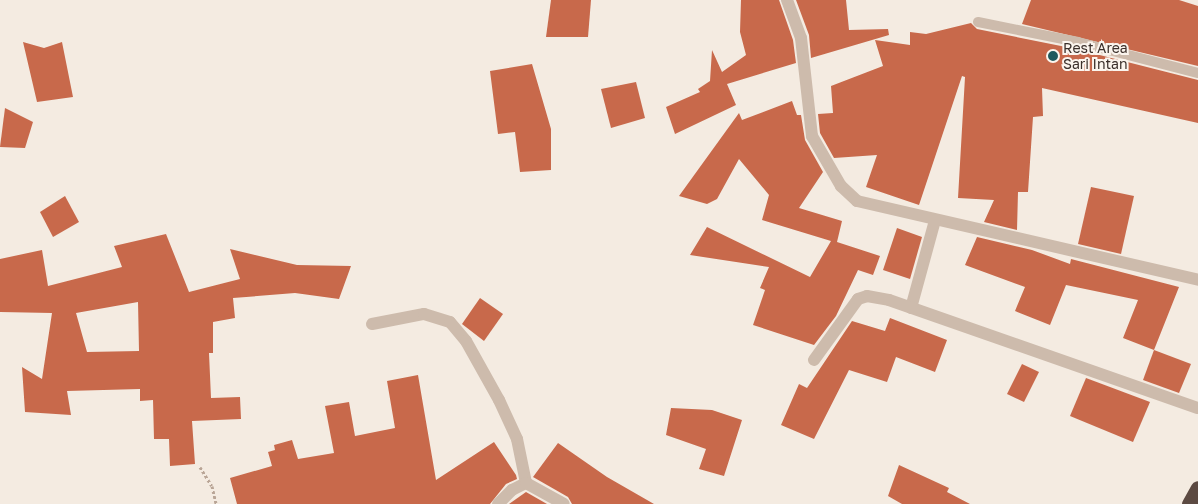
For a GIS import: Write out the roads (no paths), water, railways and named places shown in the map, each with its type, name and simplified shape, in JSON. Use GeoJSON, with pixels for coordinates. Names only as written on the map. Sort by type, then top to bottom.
{"type":"FeatureCollection","features":[{"type":"Feature","properties":{"kind":"highway"},"geometry":{"type":"LineString","coordinates":[[1189,504],[1198,488]]}},
{"type":"Feature","properties":{"kind":"street"},"geometry":{"type":"LineString","coordinates":[[787,0],[800,38],[812,136],[841,186],[857,201],[1073,249],[1198,280]]}},
{"type":"Feature","properties":{"kind":"street"},"geometry":{"type":"LineString","coordinates":[[911,308],[936,220]]}},
{"type":"Feature","properties":{"kind":"street"},"geometry":{"type":"LineString","coordinates":[[814,360],[858,300],[867,296],[911,308],[1198,408]]}},
{"type":"Feature","properties":{"kind":"street"},"geometry":{"type":"LineString","coordinates":[[372,324],[424,314],[450,322],[466,341],[499,400],[517,439],[526,483],[564,504]]}},
{"type":"Feature","properties":{"kind":"street"},"geometry":{"type":"LineString","coordinates":[[498,504],[512,490],[526,483]]}},
{"type":"Feature","properties":{"kind":"lane"},"geometry":{"type":"LineString","coordinates":[[978,22],[1078,42],[1198,74]]}},
{"type":"Feature","properties":{"kind":"place","name":"Rest Area Sari Intan"},"geometry":{"type":"Point","coordinates":[1053,56]}}]}
